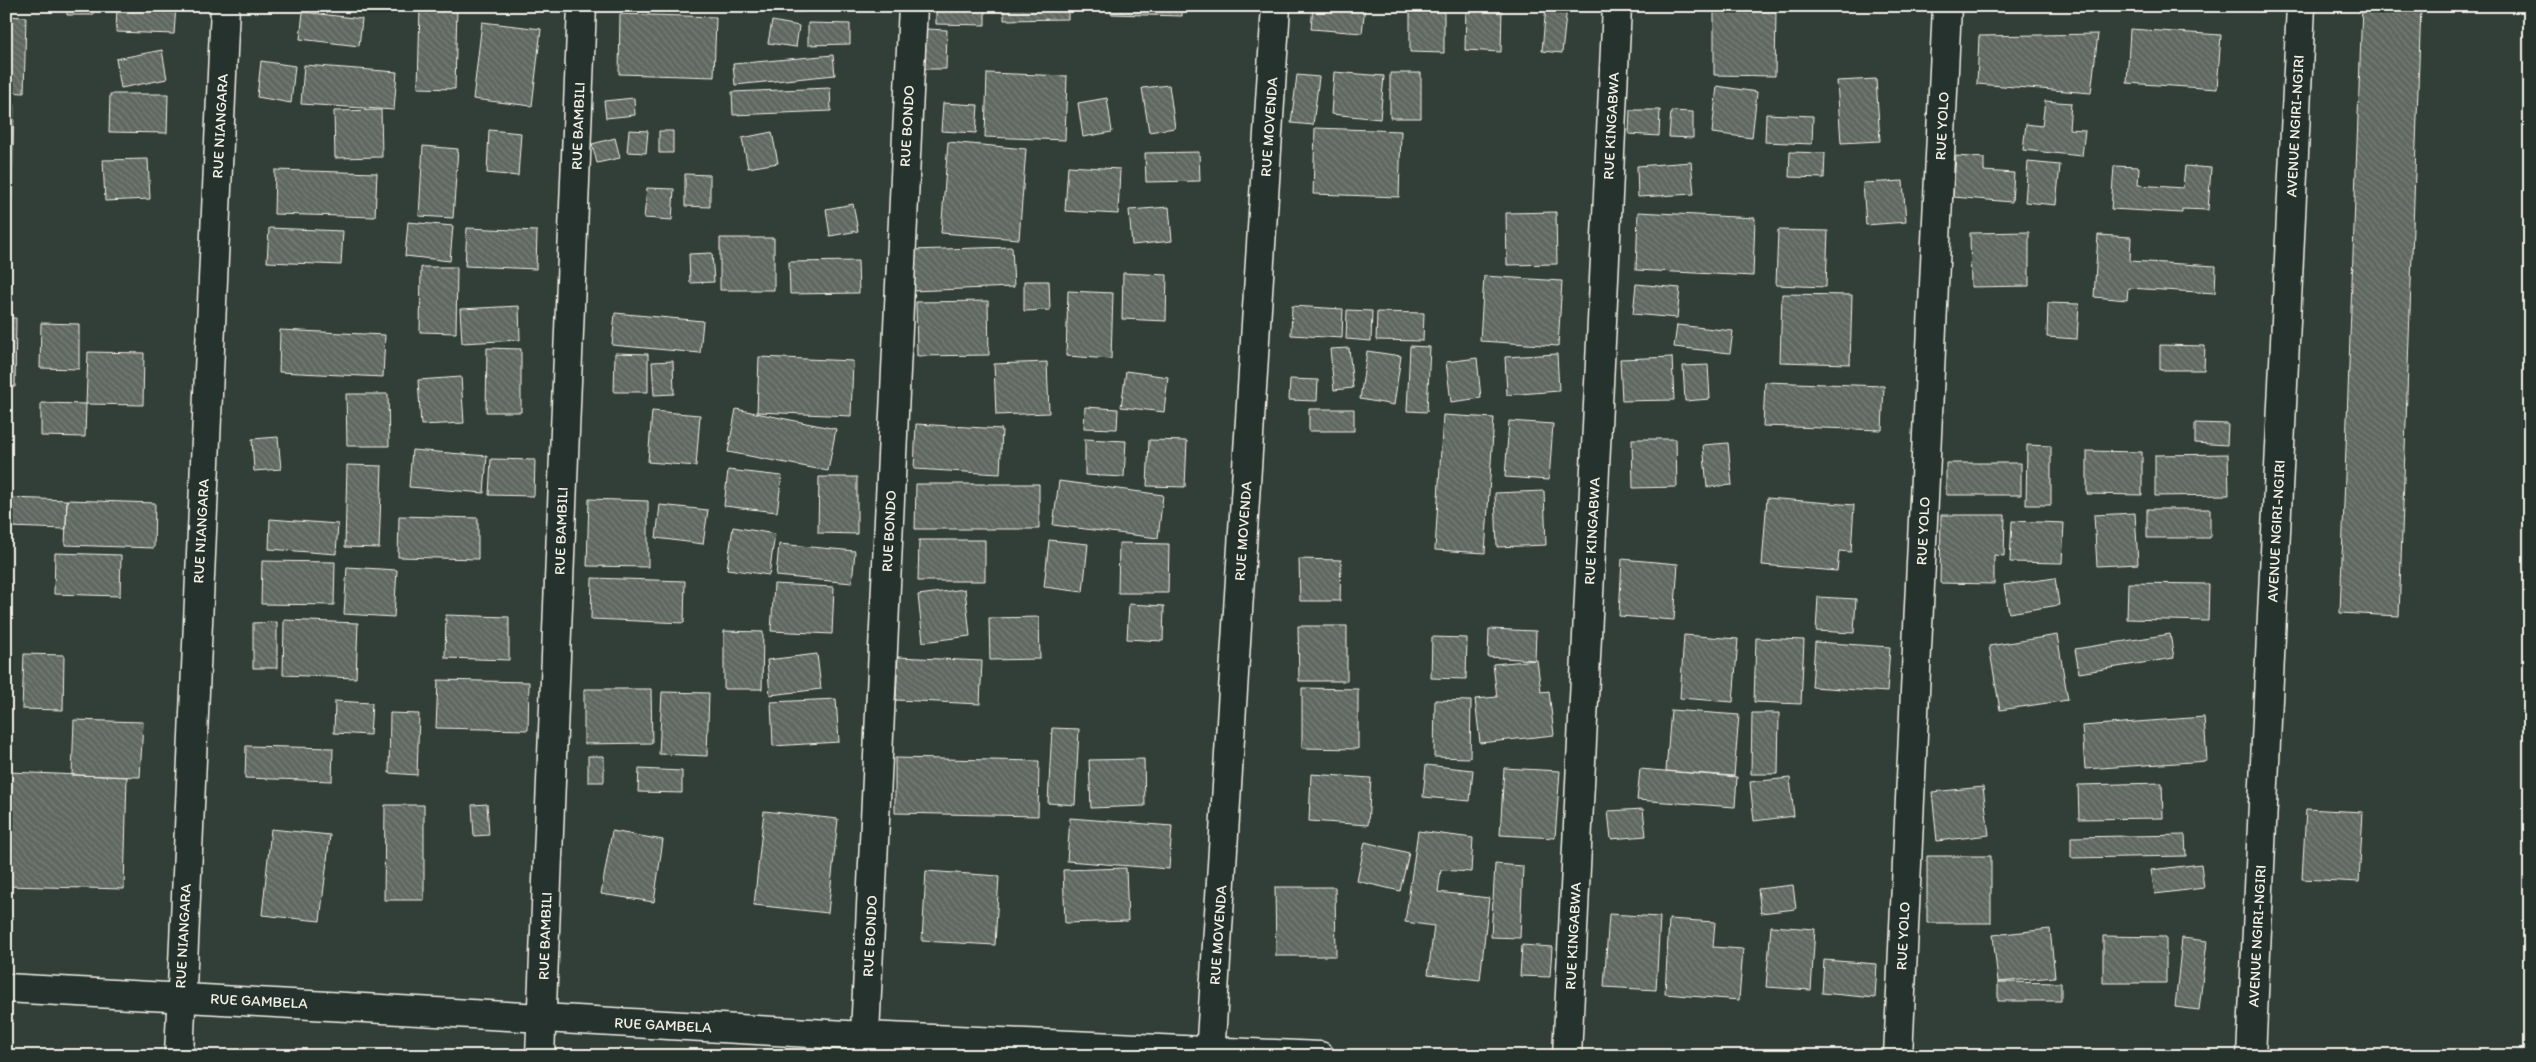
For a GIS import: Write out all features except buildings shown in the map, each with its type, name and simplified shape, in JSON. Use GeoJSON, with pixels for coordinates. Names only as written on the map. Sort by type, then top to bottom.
{"type":"FeatureCollection","features":[{"type":"Feature","properties":{"kind":"street","name":"RUE NIANGARA"},"geometry":{"type":"LineString","coordinates":[[179,1056],[225,6]]}},
{"type":"Feature","properties":{"kind":"street","name":"RUE BAMBILI"},"geometry":{"type":"LineString","coordinates":[[540,1056],[582,6]]}},
{"type":"Feature","properties":{"kind":"street","name":"RUE BONDO"},"geometry":{"type":"LineString","coordinates":[[865,1046],[913,6]]}},
{"type":"Feature","properties":{"kind":"street","name":"RUE MOVENDA"},"geometry":{"type":"LineString","coordinates":[[1210,1053],[1276,6]]}},
{"type":"Feature","properties":{"kind":"street","name":"RUE KINGABWA"},"geometry":{"type":"LineString","coordinates":[[1567,1056],[1617,6]]}},
{"type":"Feature","properties":{"kind":"street","name":"RUE YOLO"},"geometry":{"type":"LineString","coordinates":[[1898,1056],[1948,6]]}},
{"type":"Feature","properties":{"kind":"street","name":"AVENUE NGIRI-NGIRI"},"geometry":{"type":"LineString","coordinates":[[2251,1056],[2301,6]]}},
{"type":"Feature","properties":{"kind":"street","name":"RUE GAMBELA"},"geometry":{"type":"LineString","coordinates":[[6,988],[542,1018],[865,1046],[1320,1056]]}}]}
